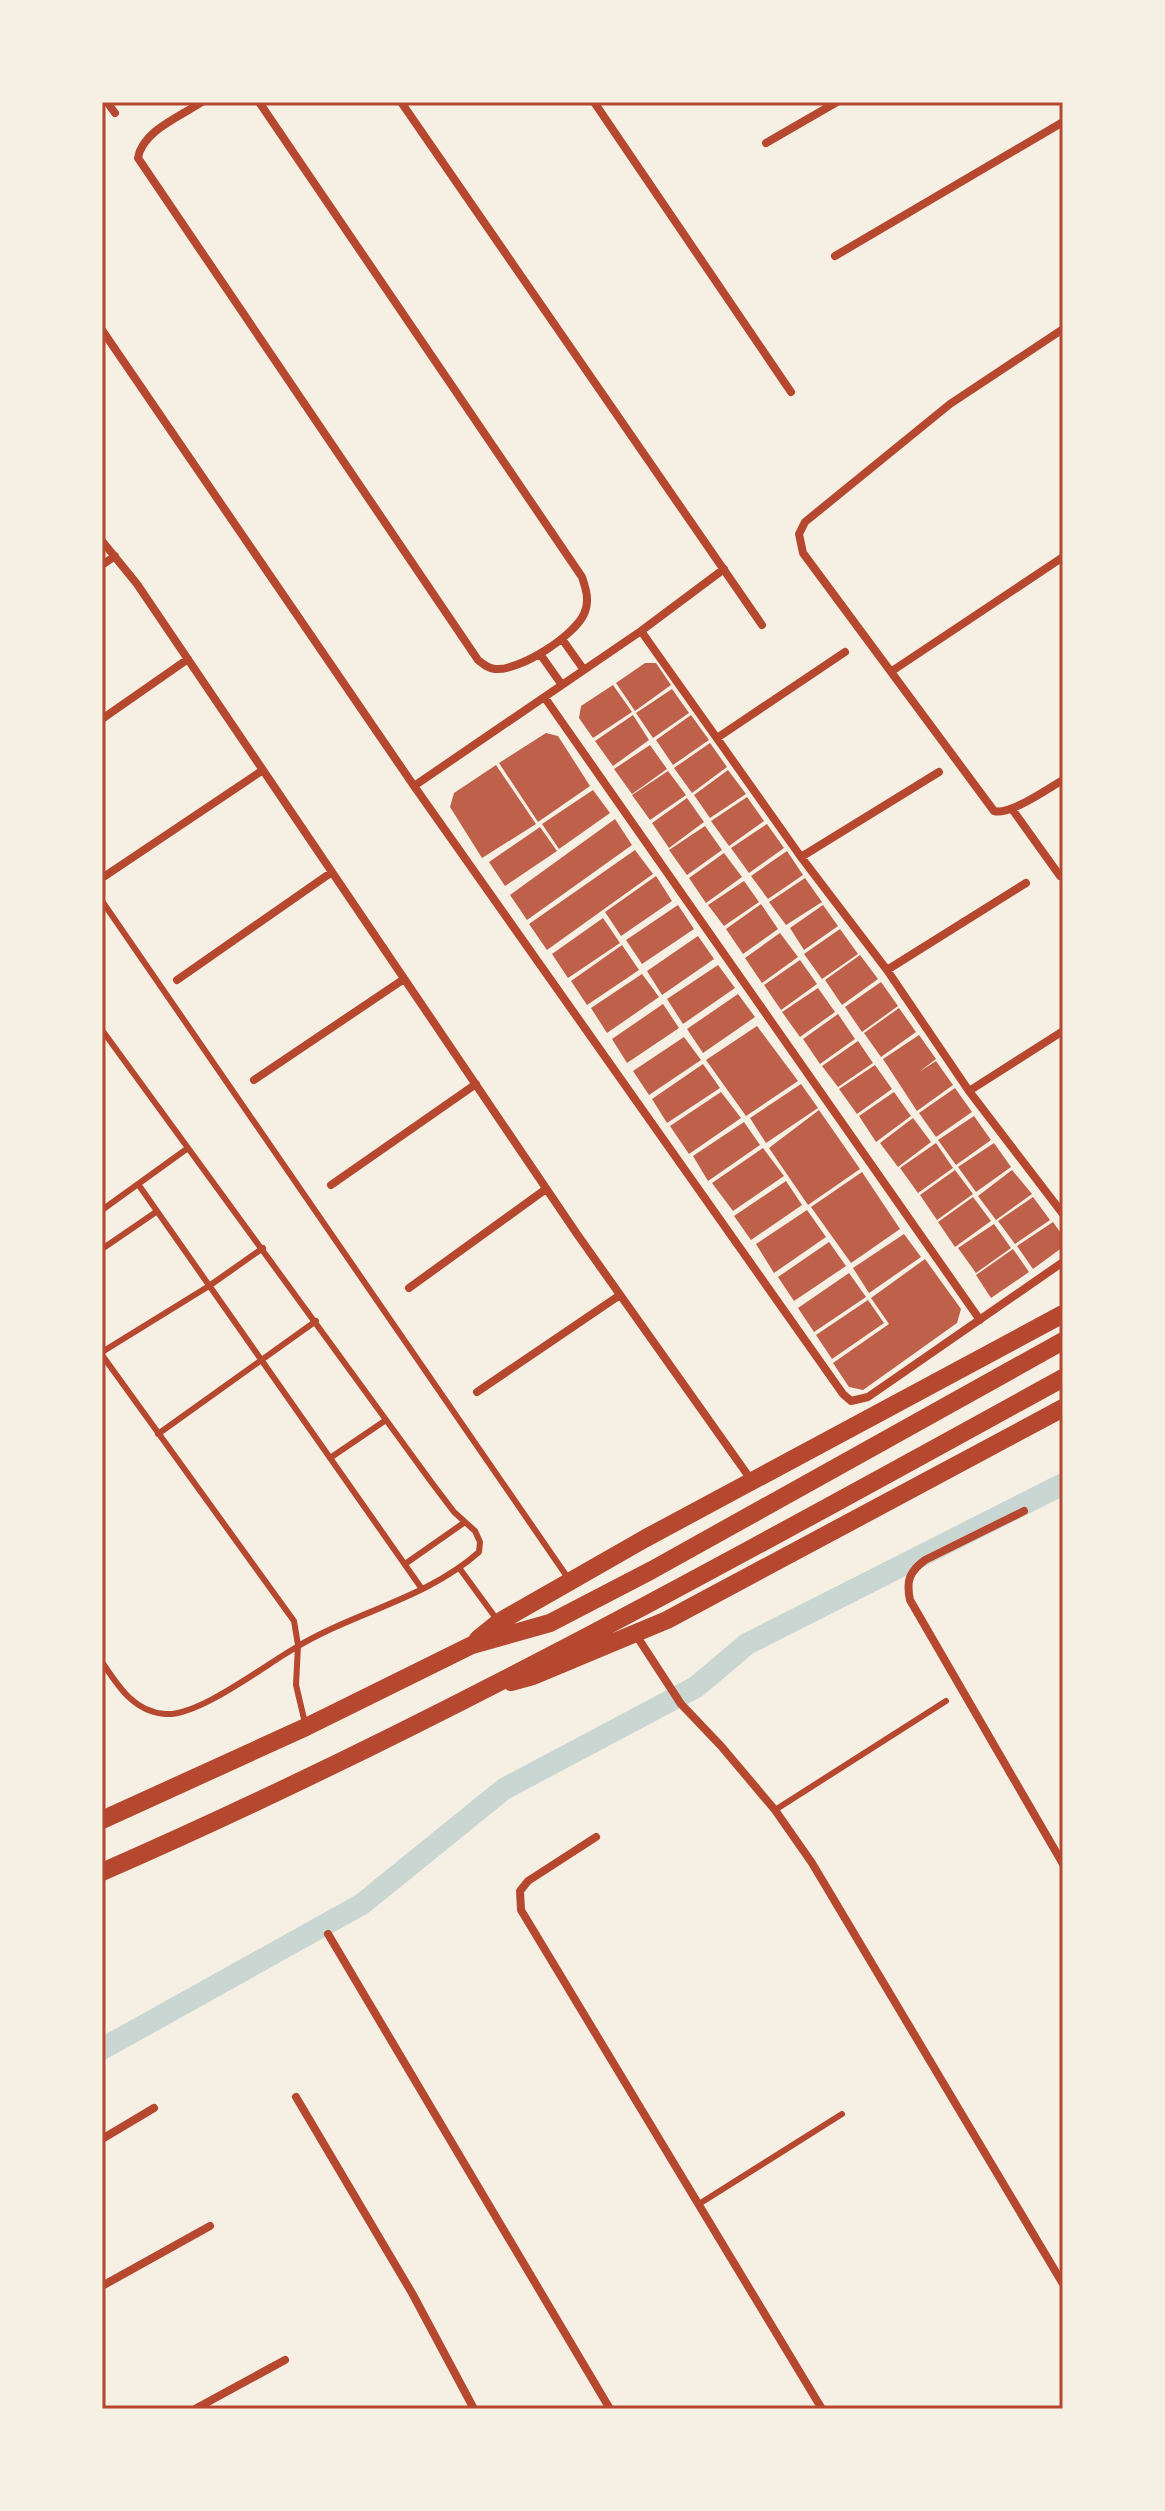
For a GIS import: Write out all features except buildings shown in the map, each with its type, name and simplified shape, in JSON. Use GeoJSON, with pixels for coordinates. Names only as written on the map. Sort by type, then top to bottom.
{"type":"FeatureCollection","features":[{"type":"Feature","properties":{"kind":"main road"},"geometry":{"type":"LineString","coordinates":[[472,1645],[499,1622],[570,1581],[1063,1314]]}},
{"type":"Feature","properties":{"kind":"main road"},"geometry":{"type":"LineString","coordinates":[[102,1820],[306,1727],[472,1645],[550,1623],[652,1570],[1063,1341]]}},
{"type":"Feature","properties":{"kind":"main road"},"geometry":{"type":"LineString","coordinates":[[102,1872],[260,1800],[483,1688],[1063,1378]]}},
{"type":"Feature","properties":{"kind":"main road"},"geometry":{"type":"LineString","coordinates":[[483,1688],[533,1676],[667,1620],[1063,1408]]}},
{"type":"Feature","properties":{"kind":"street"},"geometry":{"type":"LineString","coordinates":[[107,102],[115,113]]}},
{"type":"Feature","properties":{"kind":"street"},"geometry":{"type":"LineString","coordinates":[[202,102],[150,136],[140,146],[138,158],[478,660],[487,667],[498,669],[540,654],[562,639],[584,616],[587,591],[582,577],[259,102]]}},
{"type":"Feature","properties":{"kind":"street"},"geometry":{"type":"LineString","coordinates":[[401,102],[762,625]]}},
{"type":"Feature","properties":{"kind":"street"},"geometry":{"type":"LineString","coordinates":[[594,102],[791,392]]}},
{"type":"Feature","properties":{"kind":"street"},"geometry":{"type":"LineString","coordinates":[[766,143],[837,102]]}},
{"type":"Feature","properties":{"kind":"street"},"geometry":{"type":"LineString","coordinates":[[835,256],[1063,122]]}},
{"type":"Feature","properties":{"kind":"street"},"geometry":{"type":"LineString","coordinates":[[1063,329],[950,404],[805,522],[799,534],[803,553],[994,811],[1001,813],[1012,809],[1063,780]]}},
{"type":"Feature","properties":{"kind":"street"},"geometry":{"type":"LineString","coordinates":[[102,330],[414,786],[843,1394],[851,1401],[868,1397],[1063,1262]]}},
{"type":"Feature","properties":{"kind":"street"},"geometry":{"type":"LineString","coordinates":[[102,541],[188,659],[546,1189],[752,1481]]}},
{"type":"Feature","properties":{"kind":"street"},"geometry":{"type":"LineString","coordinates":[[102,565],[115,556]]}},
{"type":"Feature","properties":{"kind":"street"},"geometry":{"type":"LineString","coordinates":[[892,671],[1063,557]]}},
{"type":"Feature","properties":{"kind":"street"},"geometry":{"type":"LineString","coordinates":[[414,786],[641,631],[724,569]]}},
{"type":"Feature","properties":{"kind":"street"},"geometry":{"type":"LineString","coordinates":[[641,631],[801,857],[887,970],[969,1091],[1063,1214]]}},
{"type":"Feature","properties":{"kind":"street"},"geometry":{"type":"LineString","coordinates":[[562,639],[584,670]]}},
{"type":"Feature","properties":{"kind":"street"},"geometry":{"type":"LineString","coordinates":[[717,738],[845,652]]}},
{"type":"Feature","properties":{"kind":"street"},"geometry":{"type":"LineString","coordinates":[[540,654],[562,685]]}},
{"type":"Feature","properties":{"kind":"street"},"geometry":{"type":"LineString","coordinates":[[102,719],[188,659]]}},
{"type":"Feature","properties":{"kind":"street"},"geometry":{"type":"LineString","coordinates":[[545,698],[980,1320]]}},
{"type":"Feature","properties":{"kind":"street"},"geometry":{"type":"LineString","coordinates":[[105,876],[263,770]]}},
{"type":"Feature","properties":{"kind":"street"},"geometry":{"type":"LineString","coordinates":[[801,857],[939,772]]}},
{"type":"Feature","properties":{"kind":"street"},"geometry":{"type":"LineString","coordinates":[[1012,809],[1060,876]]}},
{"type":"Feature","properties":{"kind":"street"},"geometry":{"type":"LineString","coordinates":[[177,980],[332,872]]}},
{"type":"Feature","properties":{"kind":"street"},"geometry":{"type":"LineString","coordinates":[[887,970],[1026,883]]}},
{"type":"Feature","properties":{"kind":"street"},"geometry":{"type":"LineString","coordinates":[[254,1080],[404,979]]}},
{"type":"Feature","properties":{"kind":"street"},"geometry":{"type":"LineString","coordinates":[[969,1091],[1063,1031]]}},
{"type":"Feature","properties":{"kind":"street"},"geometry":{"type":"LineString","coordinates":[[331,1185],[476,1084]]}},
{"type":"Feature","properties":{"kind":"street"},"geometry":{"type":"LineString","coordinates":[[409,1288],[546,1189]]}},
{"type":"Feature","properties":{"kind":"street"},"geometry":{"type":"LineString","coordinates":[[477,1392],[620,1295]]}},
{"type":"Feature","properties":{"kind":"street"},"geometry":{"type":"LineString","coordinates":[[1024,1511],[925,1560],[909,1577],[907,1586],[910,1600],[1063,1864]]}},
{"type":"Feature","properties":{"kind":"street"},"geometry":{"type":"LineString","coordinates":[[635,1633],[681,1704],[775,1810],[812,1863],[1063,2284]]}},
{"type":"Feature","properties":{"kind":"street"},"geometry":{"type":"LineString","coordinates":[[596,1837],[528,1881],[520,1891],[521,1910],[822,2409]]}},
{"type":"Feature","properties":{"kind":"street"},"geometry":{"type":"LineString","coordinates":[[328,1934],[610,2409]]}},
{"type":"Feature","properties":{"kind":"street"},"geometry":{"type":"LineString","coordinates":[[296,2097],[412,2293],[474,2409]]}},
{"type":"Feature","properties":{"kind":"street"},"geometry":{"type":"LineString","coordinates":[[102,2139],[154,2108]]}},
{"type":"Feature","properties":{"kind":"street"},"geometry":{"type":"LineString","coordinates":[[102,2286],[210,2226]]}},
{"type":"Feature","properties":{"kind":"street"},"geometry":{"type":"LineString","coordinates":[[195,2409],[285,2360]]}},
{"type":"Feature","properties":{"kind":"lane"},"geometry":{"type":"LineString","coordinates":[[102,901],[570,1581]]}},
{"type":"Feature","properties":{"kind":"lane"},"geometry":{"type":"LineString","coordinates":[[102,1030],[386,1420],[454,1512],[475,1531],[480,1542],[479,1552],[460,1569],[298,1645],[203,1704],[169,1715],[147,1712],[122,1691],[102,1662]]}},
{"type":"Feature","properties":{"kind":"lane"},"geometry":{"type":"LineString","coordinates":[[102,1210],[188,1148]]}},
{"type":"Feature","properties":{"kind":"lane"},"geometry":{"type":"LineString","coordinates":[[138,1184],[422,1589]]}},
{"type":"Feature","properties":{"kind":"lane"},"geometry":{"type":"LineString","coordinates":[[102,1249],[156,1212]]}},
{"type":"Feature","properties":{"kind":"lane"},"geometry":{"type":"LineString","coordinates":[[263,1248],[102,1354],[294,1621],[298,1645],[296,1685],[306,1727]]}},
{"type":"Feature","properties":{"kind":"lane"},"geometry":{"type":"LineString","coordinates":[[158,1434],[316,1321]]}},
{"type":"Feature","properties":{"kind":"lane"},"geometry":{"type":"LineString","coordinates":[[330,1458],[386,1420]]}},
{"type":"Feature","properties":{"kind":"lane"},"geometry":{"type":"LineString","coordinates":[[405,1564],[465,1522]]}},
{"type":"Feature","properties":{"kind":"lane"},"geometry":{"type":"LineString","coordinates":[[460,1569],[499,1622]]}},
{"type":"Feature","properties":{"kind":"lane"},"geometry":{"type":"LineString","coordinates":[[775,1810],[946,1701]]}},
{"type":"Feature","properties":{"kind":"lane"},"geometry":{"type":"LineString","coordinates":[[699,2204],[842,2114]]}},
{"type":"Feature","properties":{"kind":"waterway"},"geometry":{"type":"LineString","coordinates":[[102,2049],[362,1904],[504,1789],[696,1687],[747,1644],[1063,1484]]}}]}
